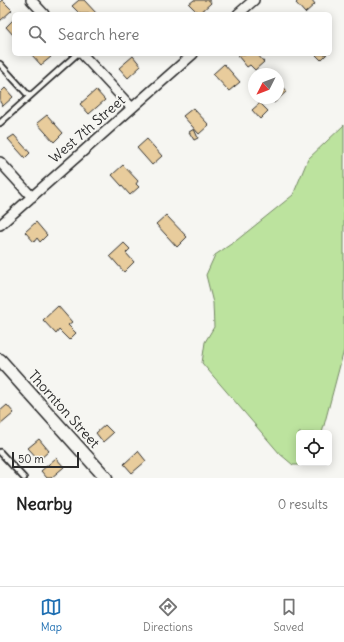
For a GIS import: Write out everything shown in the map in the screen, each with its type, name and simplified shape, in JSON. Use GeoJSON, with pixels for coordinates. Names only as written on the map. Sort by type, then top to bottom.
{"type":"FeatureCollection","features":[{"type":"Feature","properties":{"kind":"street"},"geometry":{"type":"LineString","coordinates":[[31,0],[42,12]]}},
{"type":"Feature","properties":{"kind":"street"},"geometry":{"type":"LineString","coordinates":[[240,12],[254,0]]}},
{"type":"Feature","properties":{"kind":"street"},"geometry":{"type":"LineString","coordinates":[[84,56],[132,108]]}},
{"type":"Feature","properties":{"kind":"street","name":"West 7th Street"},"geometry":{"type":"LineString","coordinates":[[0,225],[191,56]]}},
{"type":"Feature","properties":{"kind":"street"},"geometry":{"type":"LineString","coordinates":[[0,162],[32,197]]}},
{"type":"Feature","properties":{"kind":"street","name":"Thornton Street"},"geometry":{"type":"LineString","coordinates":[[0,360],[106,478]]}},
{"type":"Feature","properties":{"kind":"lane"},"geometry":{"type":"LineString","coordinates":[[0,123],[75,56]]}},
{"type":"Feature","properties":{"kind":"lane"},"geometry":{"type":"LineString","coordinates":[[0,64],[29,96]]}},
{"type":"Feature","properties":{"kind":"lane"},"geometry":{"type":"LineString","coordinates":[[0,452],[24,478]]}},
{"type":"Feature","properties":{"kind":"green space"},"geometry":{"type":"Polygon","coordinates":[[[344,125],[344,350],[323,430],[296,430],[296,465],[293,465],[280,454],[202,363],[205,342],[214,327],[213,303],[206,275],[215,255],[237,240],[293,195],[308,159],[344,125]]]}},
{"type":"Feature","properties":{"kind":"building"},"geometry":{"type":"Polygon","coordinates":[[[2,0],[12,10],[0,21],[0,2],[2,0]]]}},
{"type":"Feature","properties":{"kind":"building"},"geometry":{"type":"Polygon","coordinates":[[[79,0],[84,0],[95,12],[78,12],[72,6],[79,0]]]}},
{"type":"Feature","properties":{"kind":"building"},"geometry":{"type":"Polygon","coordinates":[[[194,0],[209,0],[211,3],[201,12],[197,12],[189,4],[194,0]]]}},
{"type":"Feature","properties":{"kind":"building"},"geometry":{"type":"Polygon","coordinates":[[[299,0],[312,0],[315,4],[304,12],[296,3],[299,0]]]}},
{"type":"Feature","properties":{"kind":"building"},"geometry":{"type":"Polygon","coordinates":[[[12,21],[12,34],[6,27],[12,21]]]}},
{"type":"Feature","properties":{"kind":"building"},"geometry":{"type":"Polygon","coordinates":[[[33,56],[51,57],[41,65],[33,56]]]}},
{"type":"Feature","properties":{"kind":"building"},"geometry":{"type":"Polygon","coordinates":[[[133,56],[141,66],[128,78],[119,68],[133,56]]]}},
{"type":"Feature","properties":{"kind":"building"},"geometry":{"type":"Polygon","coordinates":[[[238,56],[259,56],[264,62],[257,68],[253,68],[250,65],[247,67],[238,56]]]}},
{"type":"Feature","properties":{"kind":"building"},"geometry":{"type":"Polygon","coordinates":[[[317,56],[325,56],[321,60],[317,56]]]}},
{"type":"Feature","properties":{"kind":"building"},"geometry":{"type":"Polygon","coordinates":[[[224,64],[240,82],[229,91],[213,74],[224,64]]]}},
{"type":"Feature","properties":{"kind":"building"},"geometry":{"type":"Polygon","coordinates":[[[5,88],[13,97],[3,106],[0,102],[0,93],[5,88]]]}},
{"type":"Feature","properties":{"kind":"building"},"geometry":{"type":"Polygon","coordinates":[[[96,90],[105,100],[89,114],[80,104],[96,90]]]}},
{"type":"Feature","properties":{"kind":"building"},"geometry":{"type":"Polygon","coordinates":[[[261,104],[268,111],[260,119],[252,110],[261,104]]]}},
{"type":"Feature","properties":{"kind":"building"},"geometry":{"type":"Polygon","coordinates":[[[193,108],[209,125],[199,134],[183,116],[193,108]]]}},
{"type":"Feature","properties":{"kind":"building"},"geometry":{"type":"Polygon","coordinates":[[[47,115],[63,133],[54,142],[37,123],[47,115]]]}},
{"type":"Feature","properties":{"kind":"building"},"geometry":{"type":"Polygon","coordinates":[[[194,129],[198,138],[194,140],[189,132],[194,129]]]}},
{"type":"Feature","properties":{"kind":"building"},"geometry":{"type":"Polygon","coordinates":[[[14,135],[30,153],[25,158],[8,139],[14,135]]]}},
{"type":"Feature","properties":{"kind":"building"},"geometry":{"type":"Polygon","coordinates":[[[147,139],[162,156],[152,165],[137,148],[147,139]]]}},
{"type":"Feature","properties":{"kind":"building"},"geometry":{"type":"Polygon","coordinates":[[[123,165],[138,181],[136,184],[139,187],[130,195],[112,175],[123,165]]]}},
{"type":"Feature","properties":{"kind":"building"},"geometry":{"type":"Polygon","coordinates":[[[166,215],[187,237],[177,247],[156,224],[166,215]]]}},
{"type":"Feature","properties":{"kind":"building"},"geometry":{"type":"Polygon","coordinates":[[[36,222],[47,235],[40,242],[37,238],[34,242],[25,232],[36,222]]]}},
{"type":"Feature","properties":{"kind":"building"},"geometry":{"type":"Polygon","coordinates":[[[124,243],[130,249],[126,253],[134,262],[124,272],[110,256],[124,243]]]}},
{"type":"Feature","properties":{"kind":"building"},"geometry":{"type":"Polygon","coordinates":[[[58,306],[72,322],[68,325],[76,333],[69,340],[59,330],[56,334],[43,320],[58,306]]]}},
{"type":"Feature","properties":{"kind":"building"},"geometry":{"type":"Polygon","coordinates":[[[7,405],[14,413],[0,425],[0,411],[7,405]]]}},
{"type":"Feature","properties":{"kind":"building"},"geometry":{"type":"Polygon","coordinates":[[[105,425],[113,433],[103,442],[96,433],[105,425]]]}},
{"type":"Feature","properties":{"kind":"building"},"geometry":{"type":"Polygon","coordinates":[[[39,439],[49,451],[39,460],[28,448],[39,439]]]}},
{"type":"Feature","properties":{"kind":"building"},"geometry":{"type":"Polygon","coordinates":[[[138,451],[146,461],[132,473],[124,464],[138,451]]]}},
{"type":"Feature","properties":{"kind":"building"},"geometry":{"type":"Polygon","coordinates":[[[56,458],[64,467],[51,478],[47,478],[41,471],[56,458]]]}}]}
